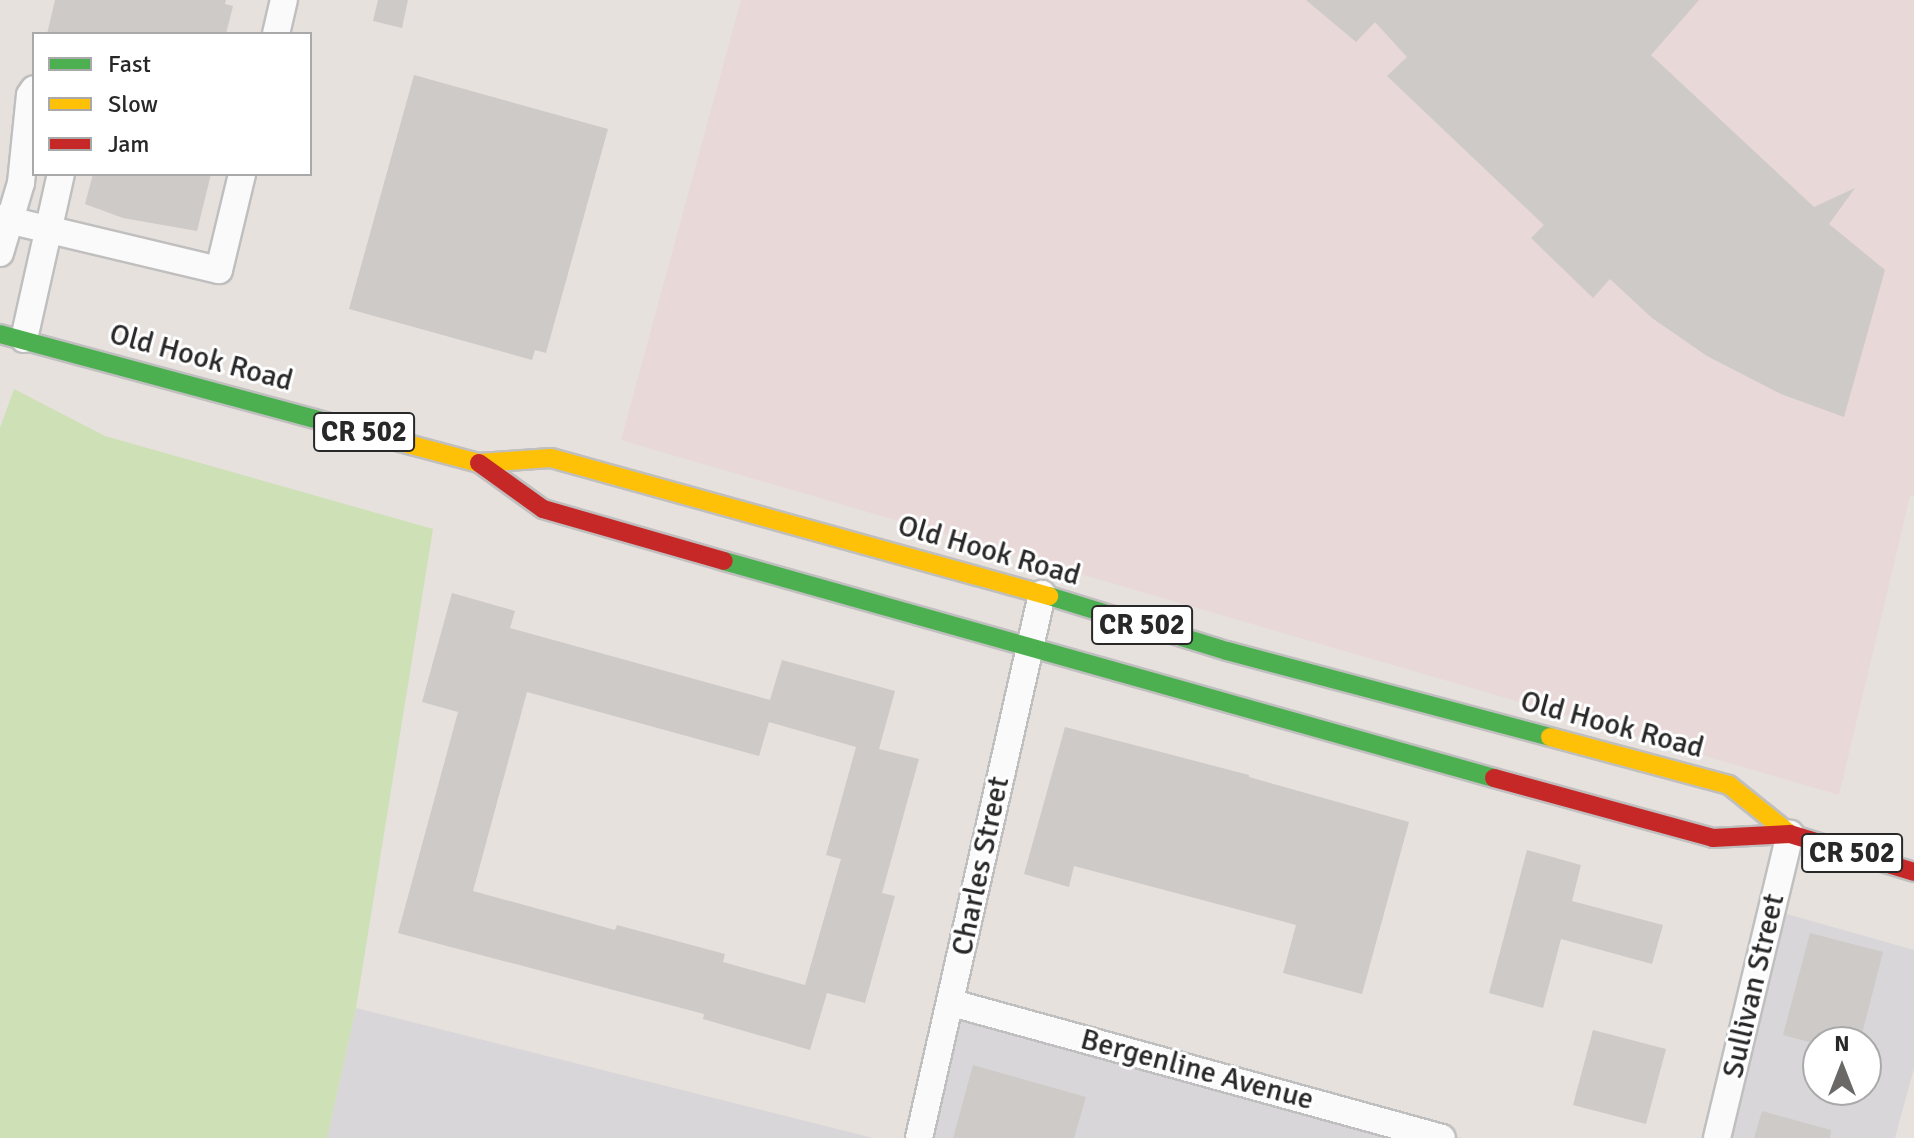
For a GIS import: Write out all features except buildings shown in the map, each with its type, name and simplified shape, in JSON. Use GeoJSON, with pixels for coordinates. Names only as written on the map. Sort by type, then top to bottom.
{"type":"FeatureCollection","features":[{"type":"Feature","properties":{"kind":"main road","name":"Old Hook Road"},"geometry":{"type":"LineString","coordinates":[[12,336],[479,463],[551,458],[1042,594],[1227,651],[1729,785],[1790,834]]}},
{"type":"Feature","properties":{"kind":"main road","name":"Old Hook Road"},"geometry":{"type":"LineString","coordinates":[[479,463],[543,509],[1027,649],[1713,838],[1790,834],[1914,872]]}},
{"type":"Feature","properties":{"kind":"street"},"geometry":{"type":"LineString","coordinates":[[276,32],[284,0]]}},
{"type":"Feature","properties":{"kind":"street"},"geometry":{"type":"LineString","coordinates":[[0,253],[5,219],[21,183],[32,92]]}},
{"type":"Feature","properties":{"kind":"street"},"geometry":{"type":"LineString","coordinates":[[12,336],[47,229],[60,176]]}},
{"type":"Feature","properties":{"kind":"street"},"geometry":{"type":"LineString","coordinates":[[5,219],[219,270],[242,176]]}},
{"type":"Feature","properties":{"kind":"street","name":"Charles Street"},"geometry":{"type":"LineString","coordinates":[[919,1138],[952,1003],[1027,649],[1042,594]]}},
{"type":"Feature","properties":{"kind":"street","name":"Sullivan Street"},"geometry":{"type":"LineString","coordinates":[[1717,1138],[1790,834]]}},
{"type":"Feature","properties":{"kind":"street","name":"Bergenline Avenue"},"geometry":{"type":"LineString","coordinates":[[952,1003],[1442,1138]]}},
{"type":"Feature","properties":{"kind":"shaded area"},"geometry":{"type":"Polygon","coordinates":[[[741,0],[1914,0],[1914,496],[1910,496],[1839,795],[621,440],[741,0]]]}},
{"type":"Feature","properties":{"kind":"shaded area"},"geometry":{"type":"Polygon","coordinates":[[[1762,907],[1914,950],[1914,1068],[1895,1138],[1711,1138],[1762,907]]]}},
{"type":"Feature","properties":{"kind":"shaded area"},"geometry":{"type":"Polygon","coordinates":[[[957,999],[1462,1138],[925,1138],[957,999]]]}},
{"type":"Feature","properties":{"kind":"shaded area"},"geometry":{"type":"Polygon","coordinates":[[[356,1008],[873,1138],[327,1138],[356,1008]]]}},
{"type":"Feature","properties":{"kind":"green space"},"geometry":{"type":"Polygon","coordinates":[[[14,389],[105,436],[433,529],[356,1008],[327,1138],[0,1138],[0,428],[14,389]]]}},
{"type":"Feature","properties":{"kind":"traffic: fast"},"geometry":{"type":"LineString","coordinates":[[0,334],[400,442]]}},
{"type":"Feature","properties":{"kind":"traffic: fast"},"geometry":{"type":"LineString","coordinates":[[724,561],[1494,778]]}},
{"type":"Feature","properties":{"kind":"traffic: fast"},"geometry":{"type":"LineString","coordinates":[[1049,596],[1227,651],[1550,737]]}},
{"type":"Feature","properties":{"kind":"traffic: slow"},"geometry":{"type":"LineString","coordinates":[[400,442],[479,463],[551,458],[1049,596]]}},
{"type":"Feature","properties":{"kind":"traffic: slow"},"geometry":{"type":"LineString","coordinates":[[1550,737],[1729,785],[1790,834]]}},
{"type":"Feature","properties":{"kind":"traffic: jam"},"geometry":{"type":"LineString","coordinates":[[479,463],[543,509],[724,561]]}},
{"type":"Feature","properties":{"kind":"traffic: jam"},"geometry":{"type":"LineString","coordinates":[[1494,778],[1713,838],[1790,834],[1914,872]]}}]}
